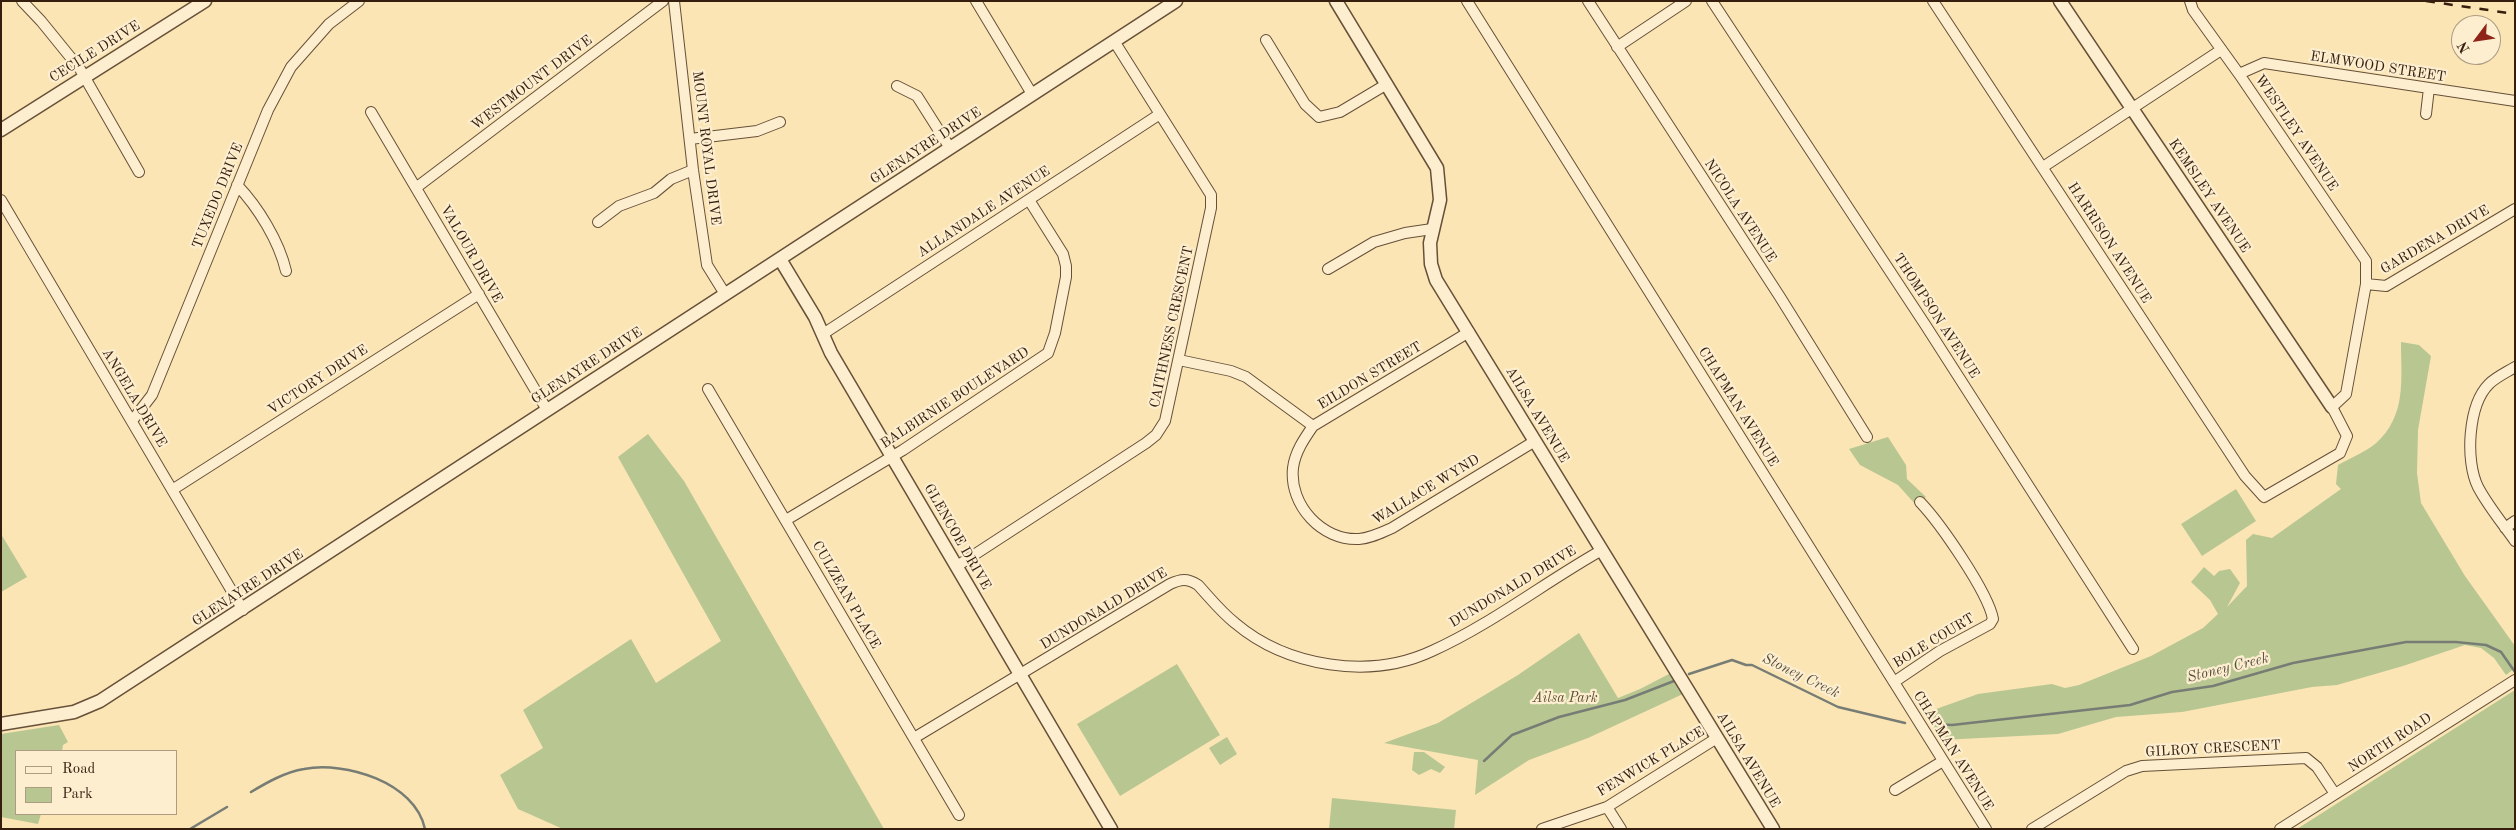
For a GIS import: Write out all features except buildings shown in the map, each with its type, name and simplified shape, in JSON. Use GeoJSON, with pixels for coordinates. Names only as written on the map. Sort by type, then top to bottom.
{"type":"FeatureCollection","features":[{"type":"Feature","properties":{"kind":"street"},"geometry":{"type":"LineString","coordinates":[[22,1],[41,21],[84,76],[139,172]]}},
{"type":"Feature","properties":{"kind":"street","name":"TUXEDO DRIVE"},"geometry":{"type":"LineString","coordinates":[[132,421],[152,395],[268,110],[291,67],[329,24],[359,1]]}},
{"type":"Feature","properties":{"kind":"street","name":"WESTMOUNT DRIVE"},"geometry":{"type":"LineString","coordinates":[[417,188],[663,1]]}},
{"type":"Feature","properties":{"kind":"street","name":"MOUNT ROYAL DRIVE"},"geometry":{"type":"LineString","coordinates":[[674,1],[693,170],[707,265],[725,294]]}},
{"type":"Feature","properties":{"kind":"street"},"geometry":{"type":"LineString","coordinates":[[976,1],[1032,94]]}},
{"type":"Feature","properties":{"kind":"street","name":"GLENAYRE DRIVE"},"geometry":{"type":"LineString","coordinates":[[1,724],[87,708],[243,610],[1176,1]]}},
{"type":"Feature","properties":{"kind":"street","name":"AILSA AVENUE"},"geometry":{"type":"LineString","coordinates":[[1336,1],[1437,168],[1440,200],[1432,229],[1431,264],[1436,280],[1773,829]]}},
{"type":"Feature","properties":{"kind":"street","name":"CHAPMAN AVENUE"},"geometry":{"type":"LineString","coordinates":[[1467,1],[1986,829]]}},
{"type":"Feature","properties":{"kind":"street","name":"NICOLA AVENUE"},"geometry":{"type":"LineString","coordinates":[[1588,1],[1780,297],[1867,437]]}},
{"type":"Feature","properties":{"kind":"street"},"geometry":{"type":"LineString","coordinates":[[1617,47],[1686,1]]}},
{"type":"Feature","properties":{"kind":"street","name":"THOMPSON AVENUE"},"geometry":{"type":"LineString","coordinates":[[1712,1],[1926,326],[2133,648]]}},
{"type":"Feature","properties":{"kind":"street","name":"HARRISON AVENUE"},"geometry":{"type":"LineString","coordinates":[[1933,1],[2245,476],[2264,497],[2340,453],[2346,436],[2332,406]]}},
{"type":"Feature","properties":{"kind":"street","name":"KEMSLEY AVENUE"},"geometry":{"type":"LineString","coordinates":[[2060,1],[2332,406]]}},
{"type":"Feature","properties":{"kind":"street","name":"WESTLEY AVENUE"},"geometry":{"type":"LineString","coordinates":[[2190,1],[2193,10],[2239,74],[2366,261],[2366,284]]}},
{"type":"Feature","properties":{"kind":"street","name":"CECILE DRIVE"},"geometry":{"type":"LineString","coordinates":[[1,130],[196,4]]}},
{"type":"Feature","properties":{"kind":"street"},"geometry":{"type":"LineString","coordinates":[[1266,40],[1306,104],[1319,117],[1340,112],[1386,84]]}},
{"type":"Feature","properties":{"kind":"street","name":"CAITHNESS CRESCENT"},"geometry":{"type":"LineString","coordinates":[[957,566],[1156,436],[1165,421],[1211,208],[1211,195],[1114,42]]}},
{"type":"Feature","properties":{"kind":"street"},"geometry":{"type":"LineString","coordinates":[[2043,167],[2221,50]]}},
{"type":"Feature","properties":{"kind":"street","name":"ELMWOOD STREET"},"geometry":{"type":"LineString","coordinates":[[2239,74],[2264,63],[2515,101]]}},
{"type":"Feature","properties":{"kind":"street"},"geometry":{"type":"LineString","coordinates":[[897,86],[916,96],[950,148]]}},
{"type":"Feature","properties":{"kind":"street"},"geometry":{"type":"LineString","coordinates":[[2426,114],[2429,88]]}},
{"type":"Feature","properties":{"kind":"street","name":"VALOUR DRIVE"},"geometry":{"type":"LineString","coordinates":[[371,112],[547,410]]}},
{"type":"Feature","properties":{"kind":"street","name":"ALLANDALE AVENUE"},"geometry":{"type":"LineString","coordinates":[[823,334],[1160,114]]}},
{"type":"Feature","properties":{"kind":"street"},"geometry":{"type":"LineString","coordinates":[[690,139],[757,131],[780,122]]}},
{"type":"Feature","properties":{"kind":"street"},"geometry":{"type":"LineString","coordinates":[[598,222],[619,206],[654,193],[671,179],[693,170]]}},
{"type":"Feature","properties":{"kind":"street"},"geometry":{"type":"LineString","coordinates":[[237,185],[248,197],[282,254],[286,271]]}},
{"type":"Feature","properties":{"kind":"street","name":"ANGELA DRIVE"},"geometry":{"type":"LineString","coordinates":[[1,200],[243,610]]}},
{"type":"Feature","properties":{"kind":"street","name":"BALBIRNIE BOULEVARD"},"geometry":{"type":"LineString","coordinates":[[786,520],[892,456],[1040,360],[1050,349],[1066,277],[1066,266],[1063,254],[1029,200]]}},
{"type":"Feature","properties":{"kind":"street","name":"GARDENA DRIVE"},"geometry":{"type":"LineString","coordinates":[[2332,406],[2346,394],[2366,284],[2386,286],[2515,209]]}},
{"type":"Feature","properties":{"kind":"street"},"geometry":{"type":"LineString","coordinates":[[1328,269],[1374,242],[1406,233],[1432,229]]}},
{"type":"Feature","properties":{"kind":"street","name":"GLENCOE DRIVE"},"geometry":{"type":"LineString","coordinates":[[780,260],[815,317],[831,353],[1111,829]]}},
{"type":"Feature","properties":{"kind":"street","name":"VICTORY DRIVE"},"geometry":{"type":"LineString","coordinates":[[172,490],[479,294]]}},
{"type":"Feature","properties":{"kind":"street","name":"EILDON STREET"},"geometry":{"type":"LineString","coordinates":[[1179,360],[1231,371],[1246,377],[1313,426],[1469,332]]}},
{"type":"Feature","properties":{"kind":"street"},"geometry":{"type":"LineString","coordinates":[[2515,367],[2490,383],[2482,394],[2470,443],[2473,472],[2478,486],[2515,541]]}},
{"type":"Feature","properties":{"kind":"street","name":"CULZEAN PLACE"},"geometry":{"type":"LineString","coordinates":[[708,389],[959,815]]}},
{"type":"Feature","properties":{"kind":"street","name":"WALLACE WYND"},"geometry":{"type":"LineString","coordinates":[[1313,426],[1300,446],[1293,468],[1294,486],[1300,502],[1318,526],[1331,534],[1345,538],[1360,539],[1376,536],[1392,528],[1534,441]]}},
{"type":"Feature","properties":{"kind":"street","name":"BOLE COURT"},"geometry":{"type":"LineString","coordinates":[[1894,682],[1940,650],[1990,624],[1993,619],[1987,600],[1943,529],[1920,502]]}},
{"type":"Feature","properties":{"kind":"street"},"geometry":{"type":"LineString","coordinates":[[2505,528],[2515,522]]}},
{"type":"Feature","properties":{"kind":"street","name":"DUNDONALD DRIVE"},"geometry":{"type":"LineString","coordinates":[[914,738],[1021,676],[1170,584],[1182,579],[1190,580],[1198,585],[1235,624],[1258,639],[1281,650],[1302,659],[1329,664],[1366,667],[1388,665],[1431,652],[1602,550]]}},
{"type":"Feature","properties":{"kind":"street","name":"NORTH ROAD"},"geometry":{"type":"LineString","coordinates":[[2280,829],[2515,680]]}},
{"type":"Feature","properties":{"kind":"street","name":"FENWICK PLACE"},"geometry":{"type":"LineString","coordinates":[[1542,829],[1607,807],[1718,738]]}},
{"type":"Feature","properties":{"kind":"street","name":"GILROY CRESCENT"},"geometry":{"type":"LineString","coordinates":[[2032,829],[2126,771],[2142,766],[2306,758],[2317,767],[2335,794]]}},
{"type":"Feature","properties":{"kind":"street"},"geometry":{"type":"LineString","coordinates":[[1895,790],[1943,760]]}},
{"type":"Feature","properties":{"kind":"street"},"geometry":{"type":"LineString","coordinates":[[1607,807],[1621,829]]}},
{"type":"Feature","properties":{"kind":"green space"},"geometry":{"type":"Polygon","coordinates":[[[2401,342],[2419,345],[2431,356],[2418,430],[2417,473],[2421,503],[2465,576],[2515,646],[2515,668],[2506,675],[2494,658],[2481,648],[2465,645],[2403,666],[2337,685],[2312,687],[2182,712],[2116,717],[2058,734],[1942,740],[1925,713],[1978,694],[2052,684],[2065,688],[2079,685],[2151,656],[2203,628],[2218,614],[2210,600],[2191,582],[2204,567],[2214,576],[2219,571],[2230,569],[2240,583],[2227,607],[2247,586],[2246,540],[2253,534],[2272,538],[2341,489],[2336,484],[2338,465],[2375,444],[2393,422],[2400,397],[2401,342]]]}},
{"type":"Feature","properties":{"kind":"green space"},"geometry":{"type":"Polygon","coordinates":[[[648,434],[684,481],[884,829],[563,829],[518,809],[500,775],[543,748],[523,710],[631,639],[656,683],[721,641],[618,457],[648,434]]]}},
{"type":"Feature","properties":{"kind":"green space"},"geometry":{"type":"Polygon","coordinates":[[[1888,437],[1906,465],[1907,479],[1926,497],[1915,504],[1898,485],[1860,465],[1849,449],[1888,437]]]}},
{"type":"Feature","properties":{"kind":"green space"},"geometry":{"type":"Polygon","coordinates":[[[2236,489],[2256,521],[2202,556],[2181,524],[2236,489]]]}},
{"type":"Feature","properties":{"kind":"green space"},"geometry":{"type":"Polygon","coordinates":[[[1,534],[27,577],[1,592],[1,534]]]}},
{"type":"Feature","properties":{"kind":"green space","name":"Ailsa Park"},"geometry":{"type":"Polygon","coordinates":[[[1579,633],[1618,698],[1671,673],[1683,694],[1588,738],[1529,760],[1475,795],[1478,760],[1384,743],[1438,723],[1518,675],[1579,633]]]}},
{"type":"Feature","properties":{"kind":"green space"},"geometry":{"type":"Polygon","coordinates":[[[1177,664],[1220,735],[1120,796],[1077,724],[1177,664]]]}},
{"type":"Feature","properties":{"kind":"green space"},"geometry":{"type":"Polygon","coordinates":[[[2515,690],[2515,829],[2297,829],[2515,690]]]}},
{"type":"Feature","properties":{"kind":"green space"},"geometry":{"type":"Polygon","coordinates":[[[59,725],[68,742],[63,745],[62,750],[15,750],[15,815],[41,815],[38,824],[1,817],[1,734],[59,725]]]}},
{"type":"Feature","properties":{"kind":"green space"},"geometry":{"type":"Polygon","coordinates":[[[1227,737],[1237,754],[1220,765],[1209,748],[1227,737]]]}},
{"type":"Feature","properties":{"kind":"green space"},"geometry":{"type":"Polygon","coordinates":[[[1414,752],[1424,752],[1445,767],[1440,773],[1431,769],[1419,775],[1412,770],[1414,752]]]}},
{"type":"Feature","properties":{"kind":"green space"},"geometry":{"type":"Polygon","coordinates":[[[1332,798],[1456,810],[1454,829],[1329,829],[1332,798]]]}},
{"type":"Feature","properties":{"kind":"waterway","name":"Stoney Creek"},"geometry":{"type":"LineString","coordinates":[[1935,724],[1952,725],[2130,705],[2172,692],[2213,686],[2293,663],[2406,642],[2456,642],[2486,645],[2501,652],[2515,672]]}},
{"type":"Feature","properties":{"kind":"waterway","name":"Stoney Creek"},"geometry":{"type":"LineString","coordinates":[[1689,674],[1732,660],[1752,665],[1838,707],[1905,723]]}},
{"type":"Feature","properties":{"kind":"waterway","name":"Stoney Creek"},"geometry":{"type":"LineString","coordinates":[[1484,761],[1512,735],[1559,717],[1625,700],[1674,681]]}},
{"type":"Feature","properties":{"kind":"waterway"},"geometry":{"type":"LineString","coordinates":[[251,792],[283,775],[297,770],[321,767],[358,772],[376,778],[393,787],[408,799],[419,813],[425,829]]}},
{"type":"Feature","properties":{"kind":"waterway"},"geometry":{"type":"LineString","coordinates":[[190,829],[227,807]]}},
{"type":"Feature","properties":{"kind":"railway"},"geometry":{"type":"LineString","coordinates":[[2426,1],[2515,14]]}}]}
